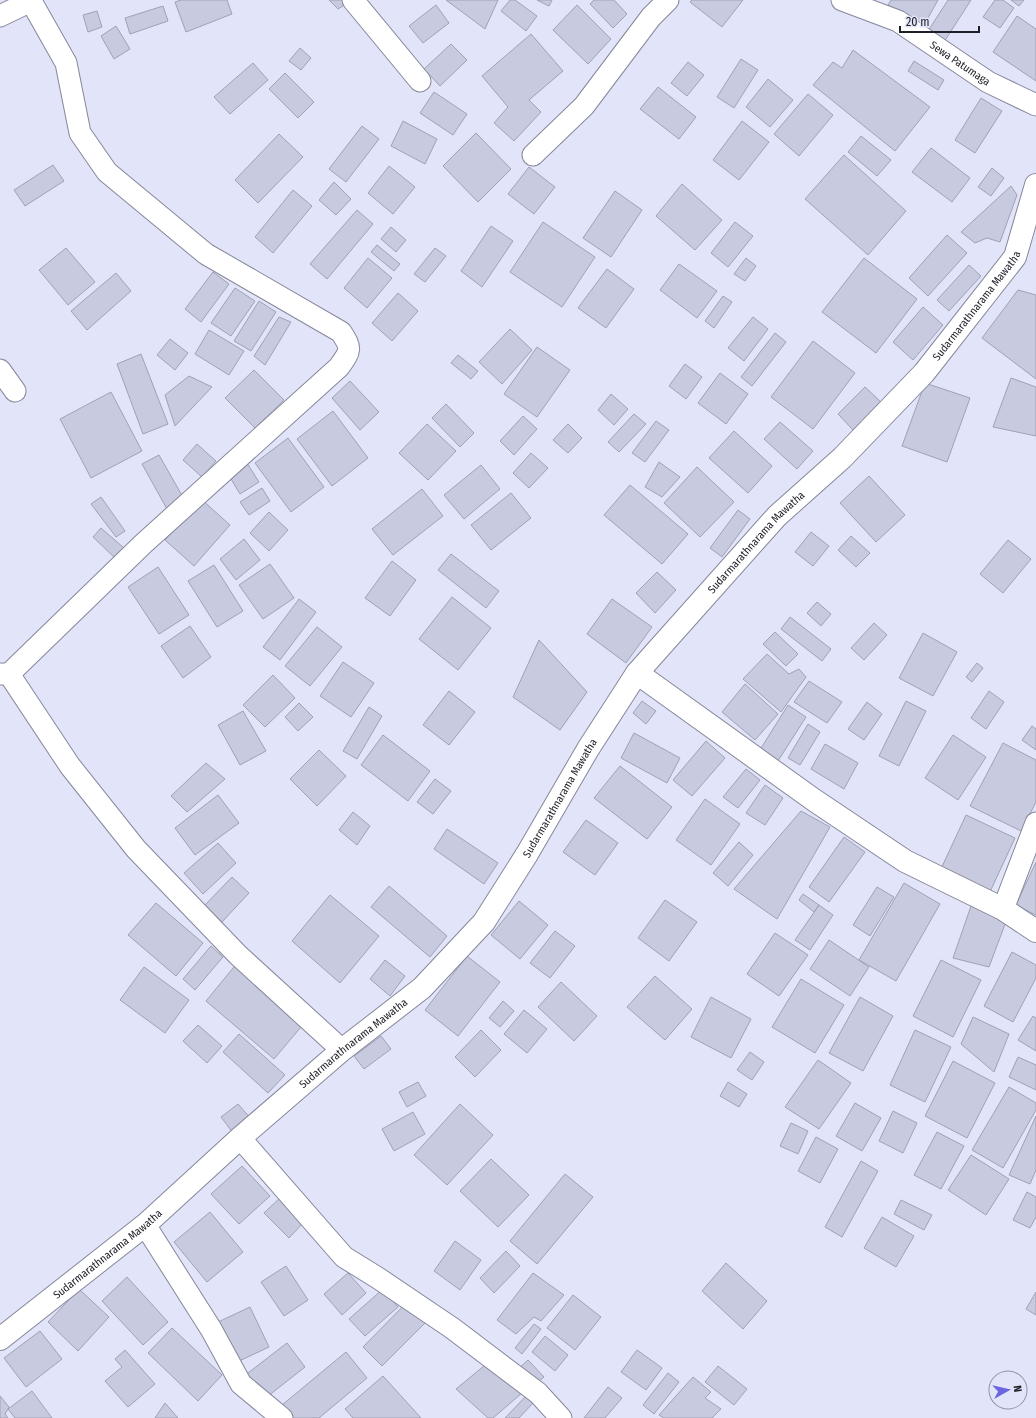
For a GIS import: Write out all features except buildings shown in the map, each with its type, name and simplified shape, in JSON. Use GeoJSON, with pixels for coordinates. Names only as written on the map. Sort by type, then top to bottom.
{"type":"FeatureCollection","features":[{"type":"Feature","properties":{"kind":"street"},"geometry":{"type":"LineString","coordinates":[[0,16],[31,0],[66,64],[80,133],[107,172],[206,254],[341,332],[349,344],[348,354],[339,366],[143,544],[4,674],[70,766],[136,849],[238,955],[342,1050]]}},
{"type":"Feature","properties":{"kind":"street"},"geometry":{"type":"LineString","coordinates":[[353,0],[420,81]]}},
{"type":"Feature","properties":{"kind":"street"},"geometry":{"type":"LineString","coordinates":[[533,155],[584,106],[651,17],[668,0]]}},
{"type":"Feature","properties":{"kind":"street","name":"Sewa Patumaga"},"geometry":{"type":"LineString","coordinates":[[842,0],[898,21],[988,82],[1036,105]]}},
{"type":"Feature","properties":{"kind":"street","name":"Sudarmarathnarama Mawatha"},"geometry":{"type":"LineString","coordinates":[[0,1339],[145,1226],[240,1138],[342,1050],[422,988],[484,922],[527,854],[588,749],[637,673],[777,516],[842,458],[924,374],[1015,257],[1036,185]]}},
{"type":"Feature","properties":{"kind":"street"},"geometry":{"type":"LineString","coordinates":[[0,370],[15,391]]}},
{"type":"Feature","properties":{"kind":"street"},"geometry":{"type":"LineString","coordinates":[[637,673],[814,800],[905,861],[1003,909],[1036,931]]}},
{"type":"Feature","properties":{"kind":"street"},"geometry":{"type":"LineString","coordinates":[[1003,909],[1036,823]]}},
{"type":"Feature","properties":{"kind":"street"},"geometry":{"type":"LineString","coordinates":[[240,1138],[344,1256],[452,1328],[538,1393],[561,1418]]}},
{"type":"Feature","properties":{"kind":"street"},"geometry":{"type":"LineString","coordinates":[[145,1226],[211,1329],[241,1384],[282,1418]]}}]}
